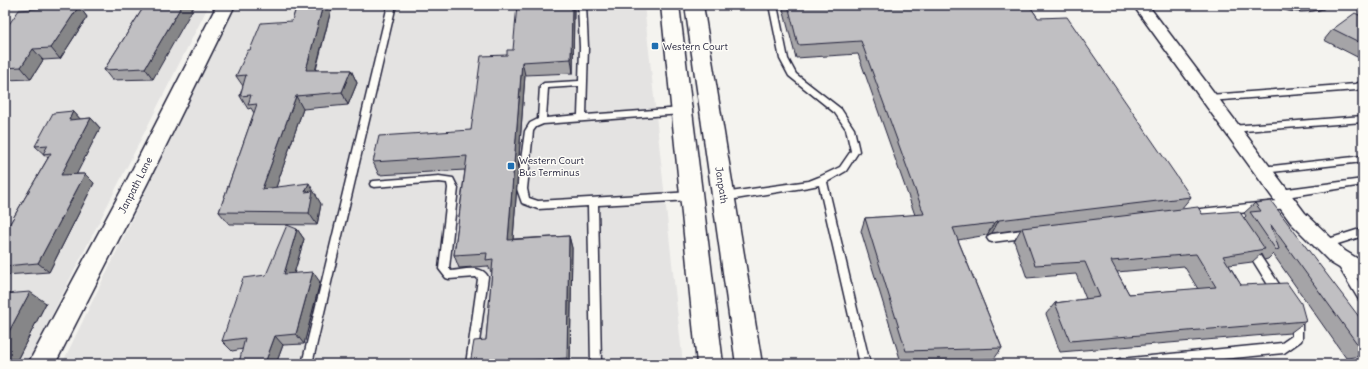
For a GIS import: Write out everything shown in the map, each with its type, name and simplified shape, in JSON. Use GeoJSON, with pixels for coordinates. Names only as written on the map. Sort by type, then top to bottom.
{"type":"FeatureCollection","features":[{"type":"Feature","properties":{"kind":"main road","name":"Janpath Lane"},"geometry":{"type":"LineString","coordinates":[[41,364],[137,182],[226,5]]}},
{"type":"Feature","properties":{"kind":"main road"},"geometry":{"type":"LineString","coordinates":[[670,5],[710,364]]}},
{"type":"Feature","properties":{"kind":"main road","name":"Janpath"},"geometry":{"type":"LineString","coordinates":[[694,5],[749,364]]}},
{"type":"Feature","properties":{"kind":"street"},"geometry":{"type":"LineString","coordinates":[[1140,5],[1298,218],[1338,257],[1363,272]]}},
{"type":"Feature","properties":{"kind":"street"},"geometry":{"type":"LineString","coordinates":[[1284,5],[1318,5]]}},
{"type":"Feature","properties":{"kind":"lane"},"geometry":{"type":"LineString","coordinates":[[307,364],[392,5]]}},
{"type":"Feature","properties":{"kind":"lane"},"geometry":{"type":"LineString","coordinates":[[582,5],[582,118]]}},
{"type":"Feature","properties":{"kind":"lane"},"geometry":{"type":"LineString","coordinates":[[724,197],[809,184],[822,180],[843,170],[855,151],[850,129],[838,111],[793,76],[784,59],[773,5]]}},
{"type":"Feature","properties":{"kind":"lane"},"geometry":{"type":"LineString","coordinates":[[542,121],[544,86],[583,84]]}},
{"type":"Feature","properties":{"kind":"lane"},"geometry":{"type":"LineString","coordinates":[[1209,98],[1357,87],[1363,84]]}},
{"type":"Feature","properties":{"kind":"lane"},"geometry":{"type":"LineString","coordinates":[[682,111],[542,121],[533,125],[529,132],[522,189],[525,200],[538,205],[692,196]]}},
{"type":"Feature","properties":{"kind":"lane"},"geometry":{"type":"LineString","coordinates":[[1231,129],[1363,119]]}},
{"type":"Feature","properties":{"kind":"lane"},"geometry":{"type":"LineString","coordinates":[[1262,170],[1363,159]]}},
{"type":"Feature","properties":{"kind":"lane"},"geometry":{"type":"LineString","coordinates":[[374,184],[439,179],[450,180],[453,188],[444,269],[449,275],[477,273],[483,277],[471,364]]}},
{"type":"Feature","properties":{"kind":"lane"},"geometry":{"type":"LineString","coordinates":[[822,180],[865,364]]}},
{"type":"Feature","properties":{"kind":"lane"},"geometry":{"type":"LineString","coordinates":[[1178,216],[1225,210],[1363,182]]}},
{"type":"Feature","properties":{"kind":"lane"},"geometry":{"type":"LineString","coordinates":[[593,201],[596,364]]}},
{"type":"Feature","properties":{"kind":"lane"},"geometry":{"type":"LineString","coordinates":[[1225,210],[1233,223]]}},
{"type":"Feature","properties":{"kind":"lane"},"geometry":{"type":"LineString","coordinates":[[992,238],[1038,232]]}},
{"type":"Feature","properties":{"kind":"lane"},"geometry":{"type":"LineString","coordinates":[[1325,244],[1363,232]]}},
{"type":"Feature","properties":{"kind":"lane"},"geometry":{"type":"LineString","coordinates":[[1120,364],[1284,348],[1297,338],[1297,320],[1246,242]]}},
{"type":"Feature","properties":{"kind":"lane"},"geometry":{"type":"LineString","coordinates":[[1338,257],[1363,297]]}},
{"type":"Feature","properties":{"kind":"shaded area"},"geometry":{"type":"Polygon","coordinates":[[[5,5],[209,5],[27,364],[5,364],[5,5]]]}},
{"type":"Feature","properties":{"kind":"shaded area"},"geometry":{"type":"Polygon","coordinates":[[[236,5],[644,5],[683,364],[62,364],[236,5]]]}},
{"type":"Feature","properties":{"kind":"building"},"geometry":{"type":"Polygon","coordinates":[[[145,5],[182,5],[145,68],[104,70],[145,5]]]}},
{"type":"Feature","properties":{"kind":"building"},"geometry":{"type":"Polygon","coordinates":[[[297,5],[323,5],[306,70],[351,70],[342,92],[296,96],[262,189],[309,183],[305,192],[313,191],[309,213],[219,212],[257,104],[248,105],[251,95],[240,96],[246,75],[236,76],[248,50],[250,50],[261,23],[292,21],[297,5]]]}},
{"type":"Feature","properties":{"kind":"building"},"geometry":{"type":"Polygon","coordinates":[[[517,5],[572,5],[571,59],[522,62],[508,240],[569,236],[567,358],[470,364],[474,341],[486,340],[493,259],[486,260],[487,253],[454,255],[467,156],[373,162],[379,136],[471,130],[481,56],[507,55],[507,50],[513,50],[517,5]]]}},
{"type":"Feature","properties":{"kind":"building"},"geometry":{"type":"Polygon","coordinates":[[[788,5],[1029,5],[1038,18],[1067,17],[1191,197],[999,220],[994,223],[953,228],[1002,348],[906,351],[865,218],[924,214],[861,41],[798,45],[788,5]]]}},
{"type":"Feature","properties":{"kind":"building"},"geometry":{"type":"Polygon","coordinates":[[[79,6],[51,48],[33,49],[21,67],[5,68],[5,52],[7,50],[5,50],[5,30],[19,10],[79,6]]]}},
{"type":"Feature","properties":{"kind":"building"},"geometry":{"type":"Polygon","coordinates":[[[1355,13],[1363,17],[1363,44],[1333,29],[1355,13]]]}},
{"type":"Feature","properties":{"kind":"building"},"geometry":{"type":"Polygon","coordinates":[[[73,111],[69,120],[91,118],[61,175],[85,174],[38,263],[5,266],[5,232],[51,153],[43,154],[48,145],[35,146],[53,113],[73,111]]]}},
{"type":"Feature","properties":{"kind":"building"},"geometry":{"type":"Polygon","coordinates":[[[1271,201],[1363,322],[1363,348],[1361,349],[1271,225],[1279,249],[1276,250],[1250,212],[1261,211],[1255,203],[1271,201]]]}},
{"type":"Feature","properties":{"kind":"building"},"geometry":{"type":"Polygon","coordinates":[[[1198,207],[1202,214],[1239,211],[1265,249],[1223,256],[1241,285],[1287,283],[1301,303],[1306,321],[1070,341],[1055,303],[1100,297],[1085,262],[1035,265],[1022,228],[1198,207]],[[1196,254],[1111,261],[1129,294],[1216,287],[1196,254]]]}},
{"type":"Feature","properties":{"kind":"building"},"geometry":{"type":"Polygon","coordinates":[[[287,225],[297,229],[284,274],[313,272],[296,334],[275,336],[265,363],[239,363],[245,338],[222,341],[243,278],[266,275],[287,225]]]}},
{"type":"Feature","properties":{"kind":"building"},"geometry":{"type":"Polygon","coordinates":[[[30,292],[5,339],[5,294],[30,292]]]}},
{"type":"Feature","properties":{"kind":"place","name":"Western Court"},"geometry":{"type":"Point","coordinates":[655,46]}},
{"type":"Feature","properties":{"kind":"place","name":"Western Court Bus Terminus"},"geometry":{"type":"Point","coordinates":[511,166]}}]}
